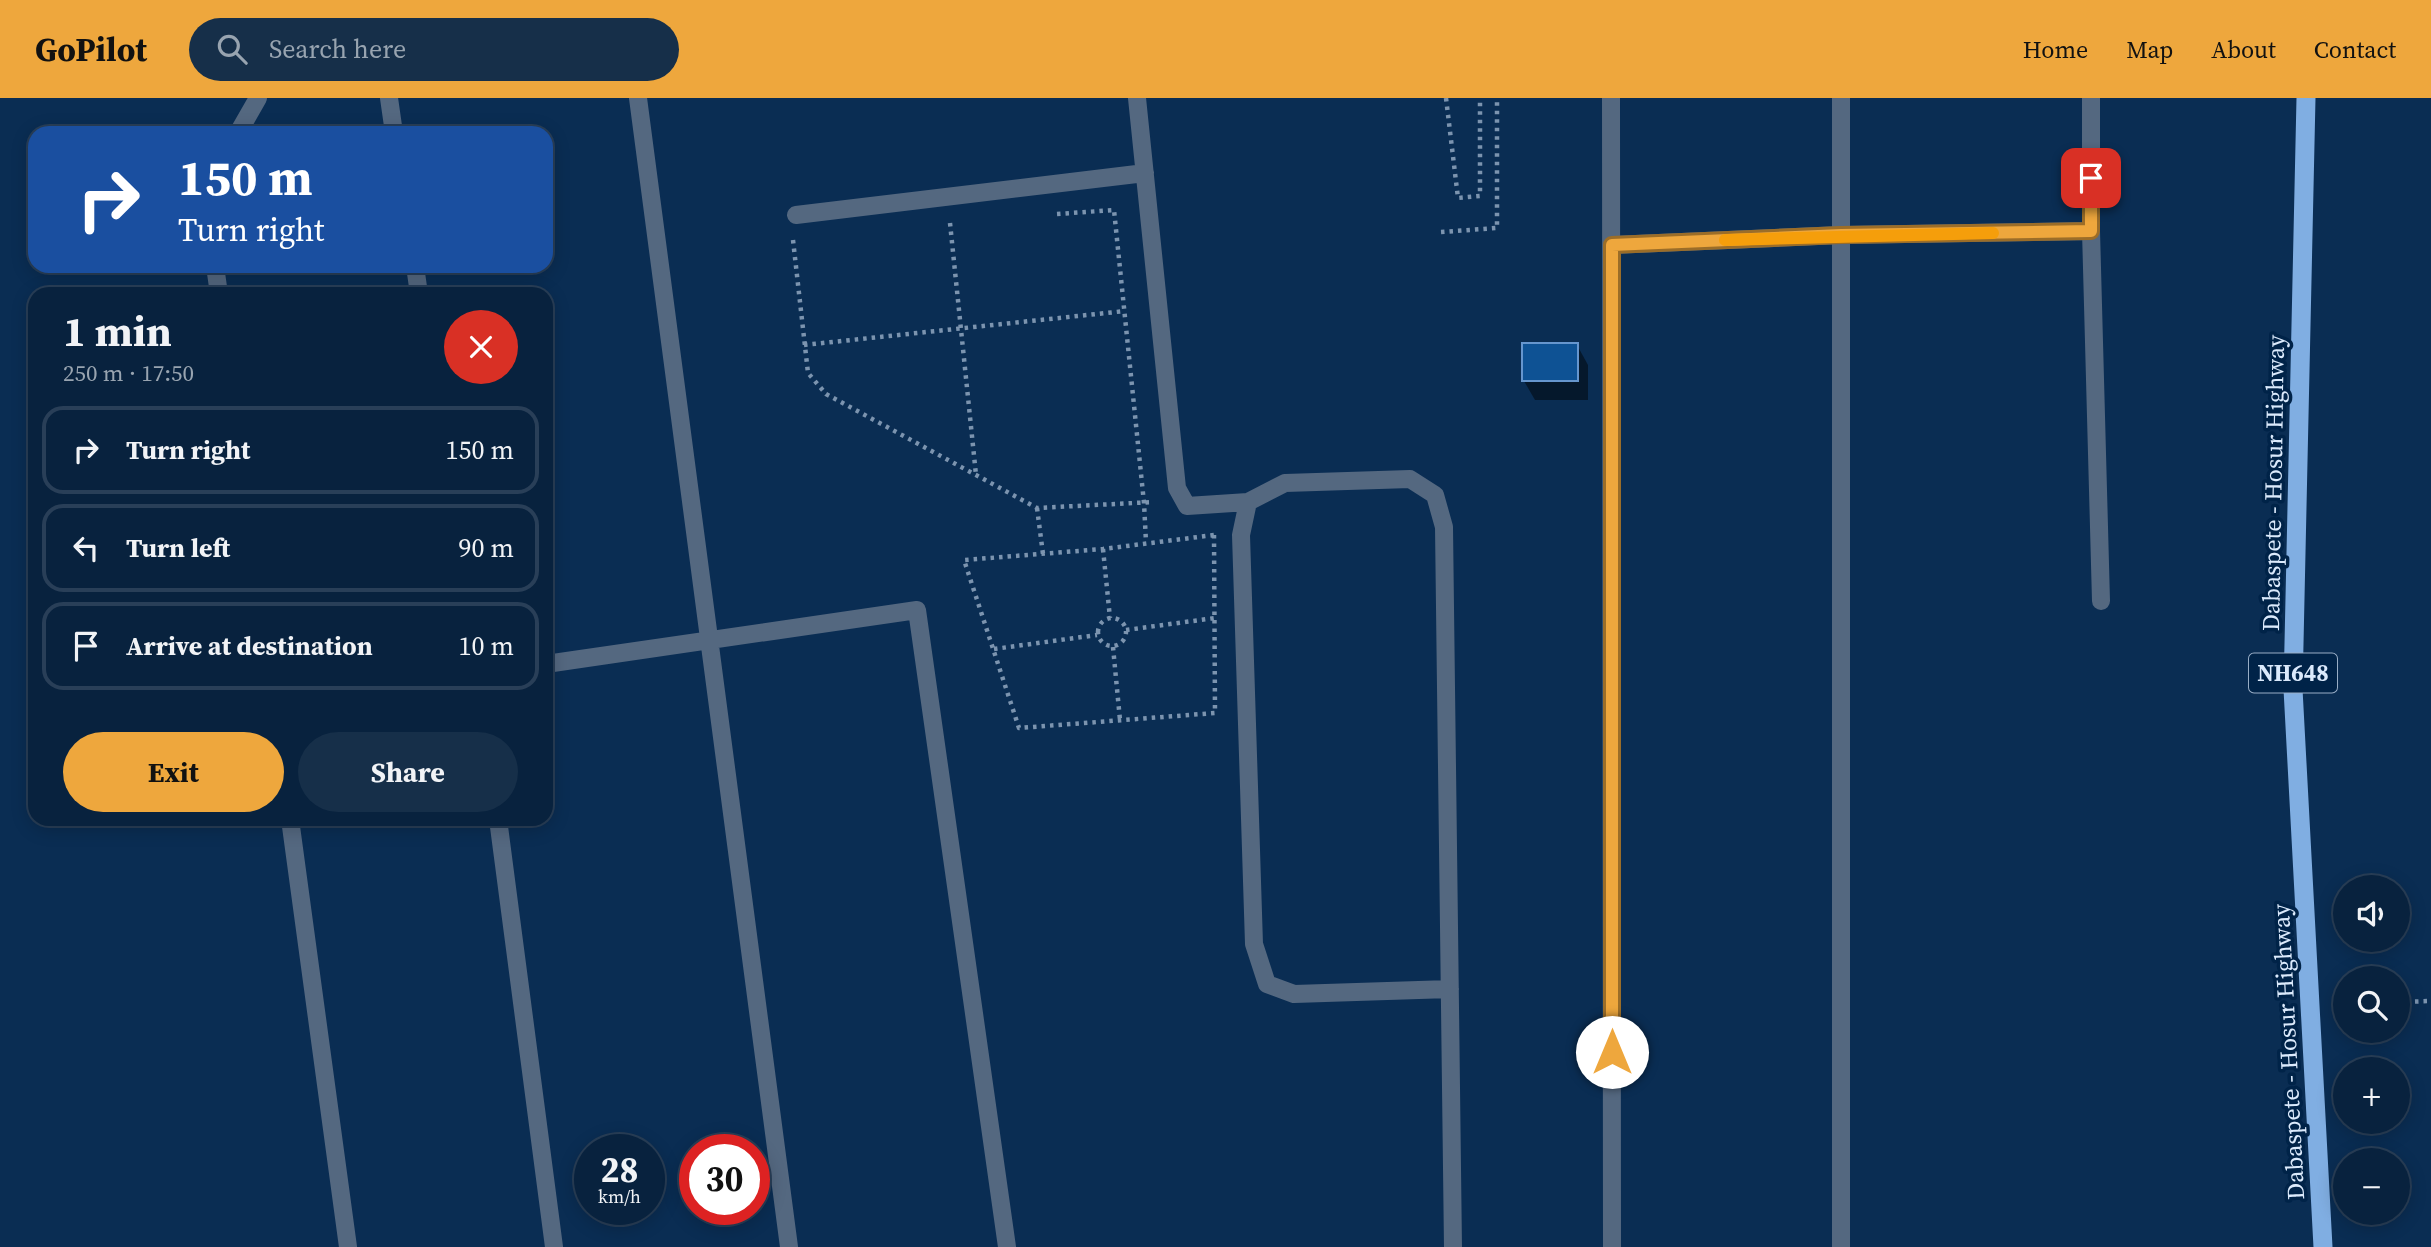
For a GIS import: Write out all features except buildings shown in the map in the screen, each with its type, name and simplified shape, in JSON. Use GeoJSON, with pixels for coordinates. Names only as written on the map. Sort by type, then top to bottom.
{"type":"FeatureCollection","features":[{"type":"Feature","properties":{"kind":"highway","name":"Dabaspete - Hosur Highway"},"geometry":{"type":"LineString","coordinates":[[2306,98],[2293,689],[2323,1247]]}},
{"type":"Feature","properties":{"kind":"street"},"geometry":{"type":"LineString","coordinates":[[242,126],[258,98]]}},
{"type":"Feature","properties":{"kind":"street"},"geometry":{"type":"LineString","coordinates":[[388,98],[393,126]]}},
{"type":"Feature","properties":{"kind":"street"},"geometry":{"type":"LineString","coordinates":[[638,98],[789,1247]]}},
{"type":"Feature","properties":{"kind":"street"},"geometry":{"type":"LineString","coordinates":[[1137,98],[1177,488],[1187,506],[1248,502],[1286,483],[1410,479],[1435,495],[1444,527],[1452,1247]]}},
{"type":"Feature","properties":{"kind":"street"},"geometry":{"type":"LineString","coordinates":[[1611,98],[1612,1247]]}},
{"type":"Feature","properties":{"kind":"street"},"geometry":{"type":"LineString","coordinates":[[1841,98],[1841,1247]]}},
{"type":"Feature","properties":{"kind":"street"},"geometry":{"type":"LineString","coordinates":[[2091,98],[2091,231],[2101,601]]}},
{"type":"Feature","properties":{"kind":"street"},"geometry":{"type":"LineString","coordinates":[[796,215],[1145,173]]}},
{"type":"Feature","properties":{"kind":"street"},"geometry":{"type":"LineString","coordinates":[[1612,245],[1841,235],[2091,231]]}},
{"type":"Feature","properties":{"kind":"street"},"geometry":{"type":"LineString","coordinates":[[1248,502],[1241,535],[1254,944],[1267,984],[1294,994],[1450,989]]}},
{"type":"Feature","properties":{"kind":"street"},"geometry":{"type":"LineString","coordinates":[[553,663],[917,610],[1007,1247]]}},
{"type":"Feature","properties":{"kind":"street"},"geometry":{"type":"LineString","coordinates":[[291,826],[348,1247]]}},
{"type":"Feature","properties":{"kind":"street"},"geometry":{"type":"LineString","coordinates":[[499,826],[554,1247]]}},
{"type":"Feature","properties":{"kind":"path"},"geometry":{"type":"LineString","coordinates":[[1446,98],[1458,198],[1480,197],[1480,98]]}},
{"type":"Feature","properties":{"kind":"path"},"geometry":{"type":"LineString","coordinates":[[1441,232],[1497,228],[1497,98]]}},
{"type":"Feature","properties":{"kind":"path"},"geometry":{"type":"LineString","coordinates":[[1114,210],[1146,542]]}},
{"type":"Feature","properties":{"kind":"path"},"geometry":{"type":"LineString","coordinates":[[950,222],[976,476]]}},
{"type":"Feature","properties":{"kind":"path"},"geometry":{"type":"LineString","coordinates":[[792,235],[808,373],[826,394],[1037,508],[1183,499]]}},
{"type":"Feature","properties":{"kind":"path"},"geometry":{"type":"LineString","coordinates":[[804,345],[1125,311]]}},
{"type":"Feature","properties":{"kind":"path"},"geometry":{"type":"LineString","coordinates":[[1037,508],[1043,554]]}},
{"type":"Feature","properties":{"kind":"path"},"geometry":{"type":"LineString","coordinates":[[1214,535],[1215,713],[1019,728],[964,560],[1103,549],[1214,535]]}},
{"type":"Feature","properties":{"kind":"path"},"geometry":{"type":"LineString","coordinates":[[1103,549],[1110,618]]}},
{"type":"Feature","properties":{"kind":"path"},"geometry":{"type":"LineString","coordinates":[[1110,618],[1120,620],[1126,630],[1124,641],[1113,647],[1103,645],[1097,635],[1100,624],[1110,618]]}},
{"type":"Feature","properties":{"kind":"path"},"geometry":{"type":"LineString","coordinates":[[1126,630],[1215,618]]}},
{"type":"Feature","properties":{"kind":"path"},"geometry":{"type":"LineString","coordinates":[[994,649],[1097,635]]}},
{"type":"Feature","properties":{"kind":"path"},"geometry":{"type":"LineString","coordinates":[[1113,647],[1120,720]]}},
{"type":"Feature","properties":{"kind":"path"},"geometry":{"type":"LineString","coordinates":[[2410,1002],[2431,1001]]}},
{"type":"Feature","properties":{"kind":"slow traffic"},"geometry":{"type":"LineString","coordinates":[[1725,240],[1993,233]]}},
{"type":"Feature","properties":{"kind":"route"},"geometry":{"type":"LineString","coordinates":[[1612,1052],[1612,245],[1841,235],[2091,231],[2091,178]]}}]}
